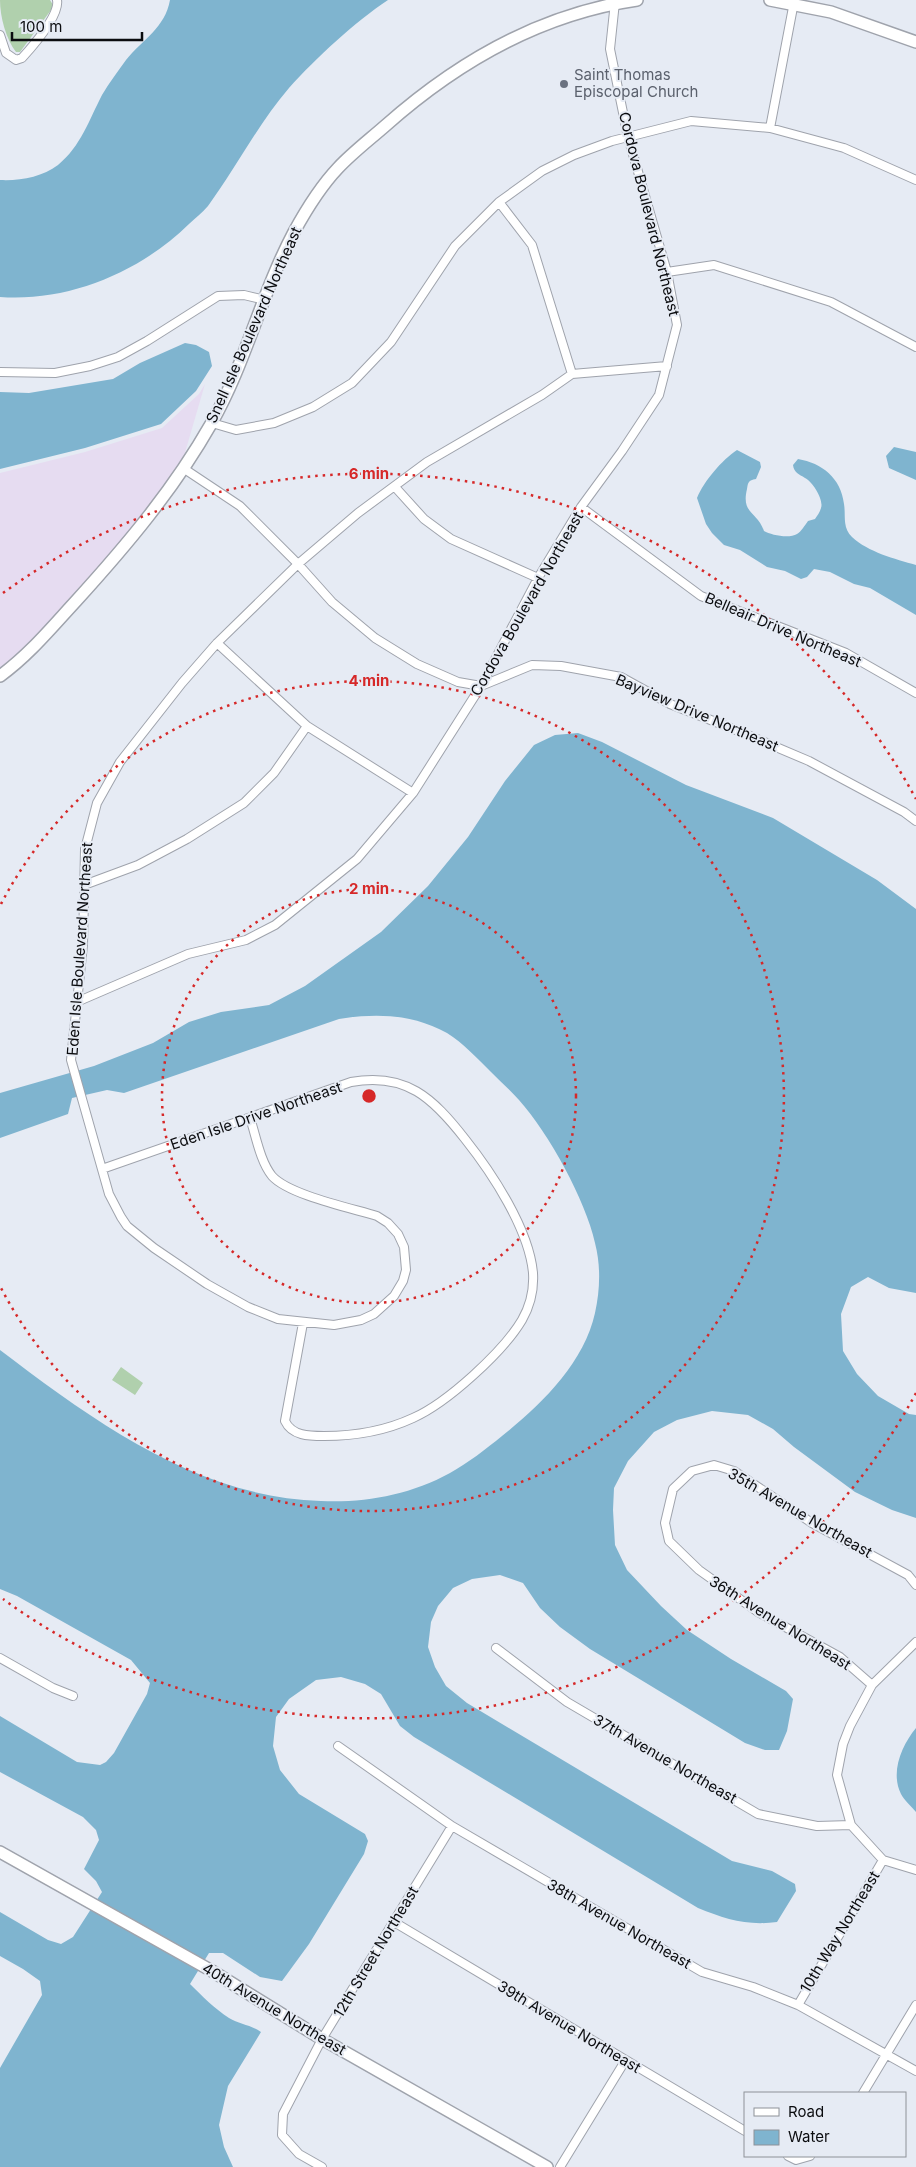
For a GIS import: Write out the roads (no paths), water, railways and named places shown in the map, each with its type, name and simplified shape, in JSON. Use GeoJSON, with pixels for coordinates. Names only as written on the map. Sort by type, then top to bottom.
{"type":"FeatureCollection","features":[{"type":"Feature","properties":{"kind":"street"},"geometry":{"type":"LineString","coordinates":[[0,35],[9,57],[18,60],[25,54],[53,17],[57,8],[57,0]]}},
{"type":"Feature","properties":{"kind":"street","name":"Snell Isle Boulevard Northeast"},"geometry":{"type":"LineString","coordinates":[[0,676],[22,659],[110,564],[142,526],[183,468],[212,423],[241,363],[275,272],[294,232],[328,179],[352,154],[417,98],[466,63],[519,35],[572,15],[615,2],[637,0]]}},
{"type":"Feature","properties":{"kind":"street"},"geometry":{"type":"LineString","coordinates":[[770,0],[794,2],[839,15],[916,42]]}},
{"type":"Feature","properties":{"kind":"street","name":"Cordova Boulevard Northeast"},"geometry":{"type":"LineString","coordinates":[[79,1000],[188,954],[246,940],[275,925],[357,859],[413,793],[481,686],[538,578],[581,507],[622,452],[658,395],[677,325],[666,272],[628,137],[610,49],[615,2]]}},
{"type":"Feature","properties":{"kind":"street"},"geometry":{"type":"LineString","coordinates":[[770,128],[794,2]]}},
{"type":"Feature","properties":{"kind":"street"},"geometry":{"type":"LineString","coordinates":[[212,423],[236,430],[274,423],[313,406],[352,383],[391,342],[456,246],[499,202],[542,171],[574,155],[628,137],[691,121],[770,128],[844,148],[916,180]]}},
{"type":"Feature","properties":{"kind":"street"},"geometry":{"type":"LineString","coordinates":[[499,202],[532,245],[572,374],[667,366]]}},
{"type":"Feature","properties":{"kind":"street"},"geometry":{"type":"LineString","coordinates":[[666,272],[714,265],[831,302],[916,347]]}},
{"type":"Feature","properties":{"kind":"street"},"geometry":{"type":"LineString","coordinates":[[0,372],[54,373],[90,366],[118,356],[147,341],[218,296],[244,295],[265,300]]}},
{"type":"Feature","properties":{"kind":"street","name":"Eden Isle Boulevard Northeast"},"geometry":{"type":"LineString","coordinates":[[250,1118],[267,1168],[279,1182],[297,1191],[377,1216],[398,1234],[404,1247],[406,1270],[400,1289],[386,1305],[374,1314],[348,1324],[334,1325],[278,1319],[241,1304],[207,1284],[144,1241],[120,1217],[109,1194],[72,1060],[83,945],[85,849],[97,803],[120,762],[182,683],[218,643],[298,564],[358,513],[427,462],[542,395],[572,374]]}},
{"type":"Feature","properties":{"kind":"street"},"geometry":{"type":"LineString","coordinates":[[183,468],[240,506],[298,564],[332,602],[375,638],[416,664],[458,682],[481,686]]}},
{"type":"Feature","properties":{"kind":"street"},"geometry":{"type":"LineString","coordinates":[[395,486],[424,519],[451,539],[538,578]]}},
{"type":"Feature","properties":{"kind":"street","name":"Belleair Drive Northeast"},"geometry":{"type":"LineString","coordinates":[[581,507],[701,596],[846,653],[916,693]]}},
{"type":"Feature","properties":{"kind":"street"},"geometry":{"type":"LineString","coordinates":[[218,643],[307,726],[413,793]]}},
{"type":"Feature","properties":{"kind":"street","name":"Bayview Drive Northeast"},"geometry":{"type":"LineString","coordinates":[[481,686],[532,665],[561,666],[621,677],[670,704],[809,761],[904,812],[916,821]]}},
{"type":"Feature","properties":{"kind":"street"},"geometry":{"type":"LineString","coordinates":[[84,884],[138,865],[186,839],[244,803],[274,773],[307,726]]}},
{"type":"Feature","properties":{"kind":"street","name":"Eden Isle Drive Northeast"},"geometry":{"type":"LineString","coordinates":[[102,1169],[351,1082],[378,1079],[405,1084],[431,1102],[458,1130],[477,1154],[495,1181],[520,1228],[533,1274],[529,1303],[514,1332],[498,1352],[433,1407],[414,1418],[362,1434],[313,1436],[300,1434],[288,1427],[285,1420],[303,1323]]}},
{"type":"Feature","properties":{"kind":"street","name":"35th Avenue Northeast"},"geometry":{"type":"LineString","coordinates":[[679,1482],[692,1472],[714,1465],[734,1471],[812,1523],[908,1575],[916,1585]]}},
{"type":"Feature","properties":{"kind":"street","name":"36th Avenue Northeast"},"geometry":{"type":"LineString","coordinates":[[679,1482],[672,1489],[665,1522],[669,1541],[706,1576],[758,1612],[840,1657],[872,1685]]}},
{"type":"Feature","properties":{"kind":"street"},"geometry":{"type":"LineString","coordinates":[[916,1642],[872,1685],[846,1735],[837,1775],[851,1825],[883,1860],[916,1870]]}},
{"type":"Feature","properties":{"kind":"street","name":"37th Avenue Northeast"},"geometry":{"type":"LineString","coordinates":[[496,1648],[567,1702],[758,1814],[817,1826],[851,1825]]}},
{"type":"Feature","properties":{"kind":"street"},"geometry":{"type":"LineString","coordinates":[[0,1658],[53,1688],[73,1696]]}},
{"type":"Feature","properties":{"kind":"street","name":"38th Avenue Northeast"},"geometry":{"type":"LineString","coordinates":[[338,1746],[452,1826],[702,1972],[753,1987],[798,2005],[916,2071]]}},
{"type":"Feature","properties":{"kind":"street","name":"12th Street Northeast"},"geometry":{"type":"LineString","coordinates":[[322,2167],[299,2154],[282,2135],[284,2114],[322,2039],[452,1826]]}},
{"type":"Feature","properties":{"kind":"street","name":"40th Avenue Northeast"},"geometry":{"type":"LineString","coordinates":[[0,1852],[212,1971],[322,2039],[547,2167]]}},
{"type":"Feature","properties":{"kind":"street","name":"10th Way Northeast"},"geometry":{"type":"LineString","coordinates":[[798,2005],[883,1860]]}},
{"type":"Feature","properties":{"kind":"street","name":"39th Avenue Northeast"},"geometry":{"type":"LineString","coordinates":[[394,1922],[624,2061],[744,2130]]}},
{"type":"Feature","properties":{"kind":"street"},"geometry":{"type":"LineString","coordinates":[[863,2092],[916,2005]]}},
{"type":"Feature","properties":{"kind":"street"},"geometry":{"type":"LineString","coordinates":[[560,2167],[624,2061]]}},
{"type":"Feature","properties":{"kind":"street"},"geometry":{"type":"LineString","coordinates":[[790,2157],[796,2160],[806,2157]]}},
{"type":"Feature","properties":{"kind":"water"},"geometry":{"type":"Polygon","coordinates":[[[170,0],[388,0],[336,41],[289,88],[267,116],[208,206],[170,241],[126,270],[77,289],[26,297],[0,297],[0,180],[23,179],[45,173],[66,158],[79,141],[102,95],[126,60],[158,26],[170,0]]]}},
{"type":"Feature","properties":{"kind":"water"},"geometry":{"type":"Polygon","coordinates":[[[185,343],[196,345],[209,352],[212,366],[196,391],[161,424],[85,448],[0,469],[0,392],[29,393],[113,379],[140,363],[185,343]]]}},
{"type":"Feature","properties":{"kind":"water"},"geometry":{"type":"Polygon","coordinates":[[[894,447],[916,452],[916,480],[889,468],[886,456],[894,447]]]}},
{"type":"Feature","properties":{"kind":"water"},"geometry":{"type":"Polygon","coordinates":[[[737,450],[760,462],[761,467],[756,479],[748,483],[746,503],[764,531],[775,535],[789,536],[797,534],[808,521],[815,519],[822,505],[814,487],[794,470],[793,465],[798,459],[815,464],[829,473],[842,495],[846,525],[852,537],[874,551],[916,565],[916,615],[870,588],[854,584],[830,572],[814,569],[807,577],[801,579],[785,571],[767,567],[740,550],[724,545],[706,524],[697,498],[714,471],[737,450]]]}},
{"type":"Feature","properties":{"kind":"water"},"geometry":{"type":"Polygon","coordinates":[[[578,733],[602,742],[686,785],[773,818],[877,880],[916,909],[916,1293],[889,1288],[868,1277],[851,1287],[841,1314],[843,1351],[857,1374],[878,1396],[909,1414],[916,1415],[916,1518],[892,1510],[855,1492],[773,1429],[748,1415],[712,1411],[677,1420],[654,1432],[628,1461],[614,1488],[613,1510],[615,1545],[627,1570],[687,1630],[731,1659],[786,1691],[793,1699],[787,1731],[779,1750],[765,1750],[745,1743],[590,1649],[560,1627],[540,1608],[523,1583],[500,1575],[472,1579],[453,1588],[438,1606],[431,1622],[428,1647],[435,1667],[446,1686],[467,1703],[732,1861],[772,1871],[795,1884],[796,1891],[777,1922],[756,1923],[736,1921],[698,1908],[414,1737],[400,1726],[381,1694],[365,1684],[341,1677],[316,1680],[289,1699],[276,1717],[273,1746],[280,1770],[299,1794],[365,1834],[368,1841],[364,1854],[309,1944],[282,1981],[260,1977],[223,1953],[209,1953],[190,1984],[229,2018],[261,2032],[228,2086],[219,2125],[224,2147],[233,2167],[0,2167],[0,2068],[42,1995],[40,1981],[0,1956],[0,1912],[48,1940],[61,1944],[73,1937],[102,1892],[96,1881],[84,1869],[99,1840],[96,1830],[83,1817],[0,1772],[0,1716],[77,1762],[100,1765],[106,1762],[114,1753],[147,1694],[150,1683],[131,1660],[17,1596],[0,1589],[0,1350],[111,1428],[150,1451],[190,1470],[232,1486],[276,1496],[321,1501],[371,1499],[419,1487],[450,1473],[483,1451],[517,1424],[546,1397],[571,1366],[581,1349],[595,1313],[599,1278],[595,1243],[583,1207],[554,1149],[542,1130],[519,1100],[464,1046],[447,1033],[421,1022],[380,1016],[339,1019],[124,1093],[107,1090],[72,1098],[68,1114],[0,1138],[0,1093],[94,1066],[153,1043],[189,1022],[221,1012],[269,1005],[305,986],[381,932],[428,886],[468,837],[505,781],[534,745],[555,735],[578,733]]]}},
{"type":"Feature","properties":{"kind":"water"},"geometry":{"type":"Polygon","coordinates":[[[916,1728],[916,1812],[901,1794],[898,1786],[897,1768],[906,1742],[916,1728]]]}},
{"type":"Feature","properties":{"kind":"place","name":"Saint Thomas Episcopal Church"},"geometry":{"type":"Point","coordinates":[564,84]}}]}
